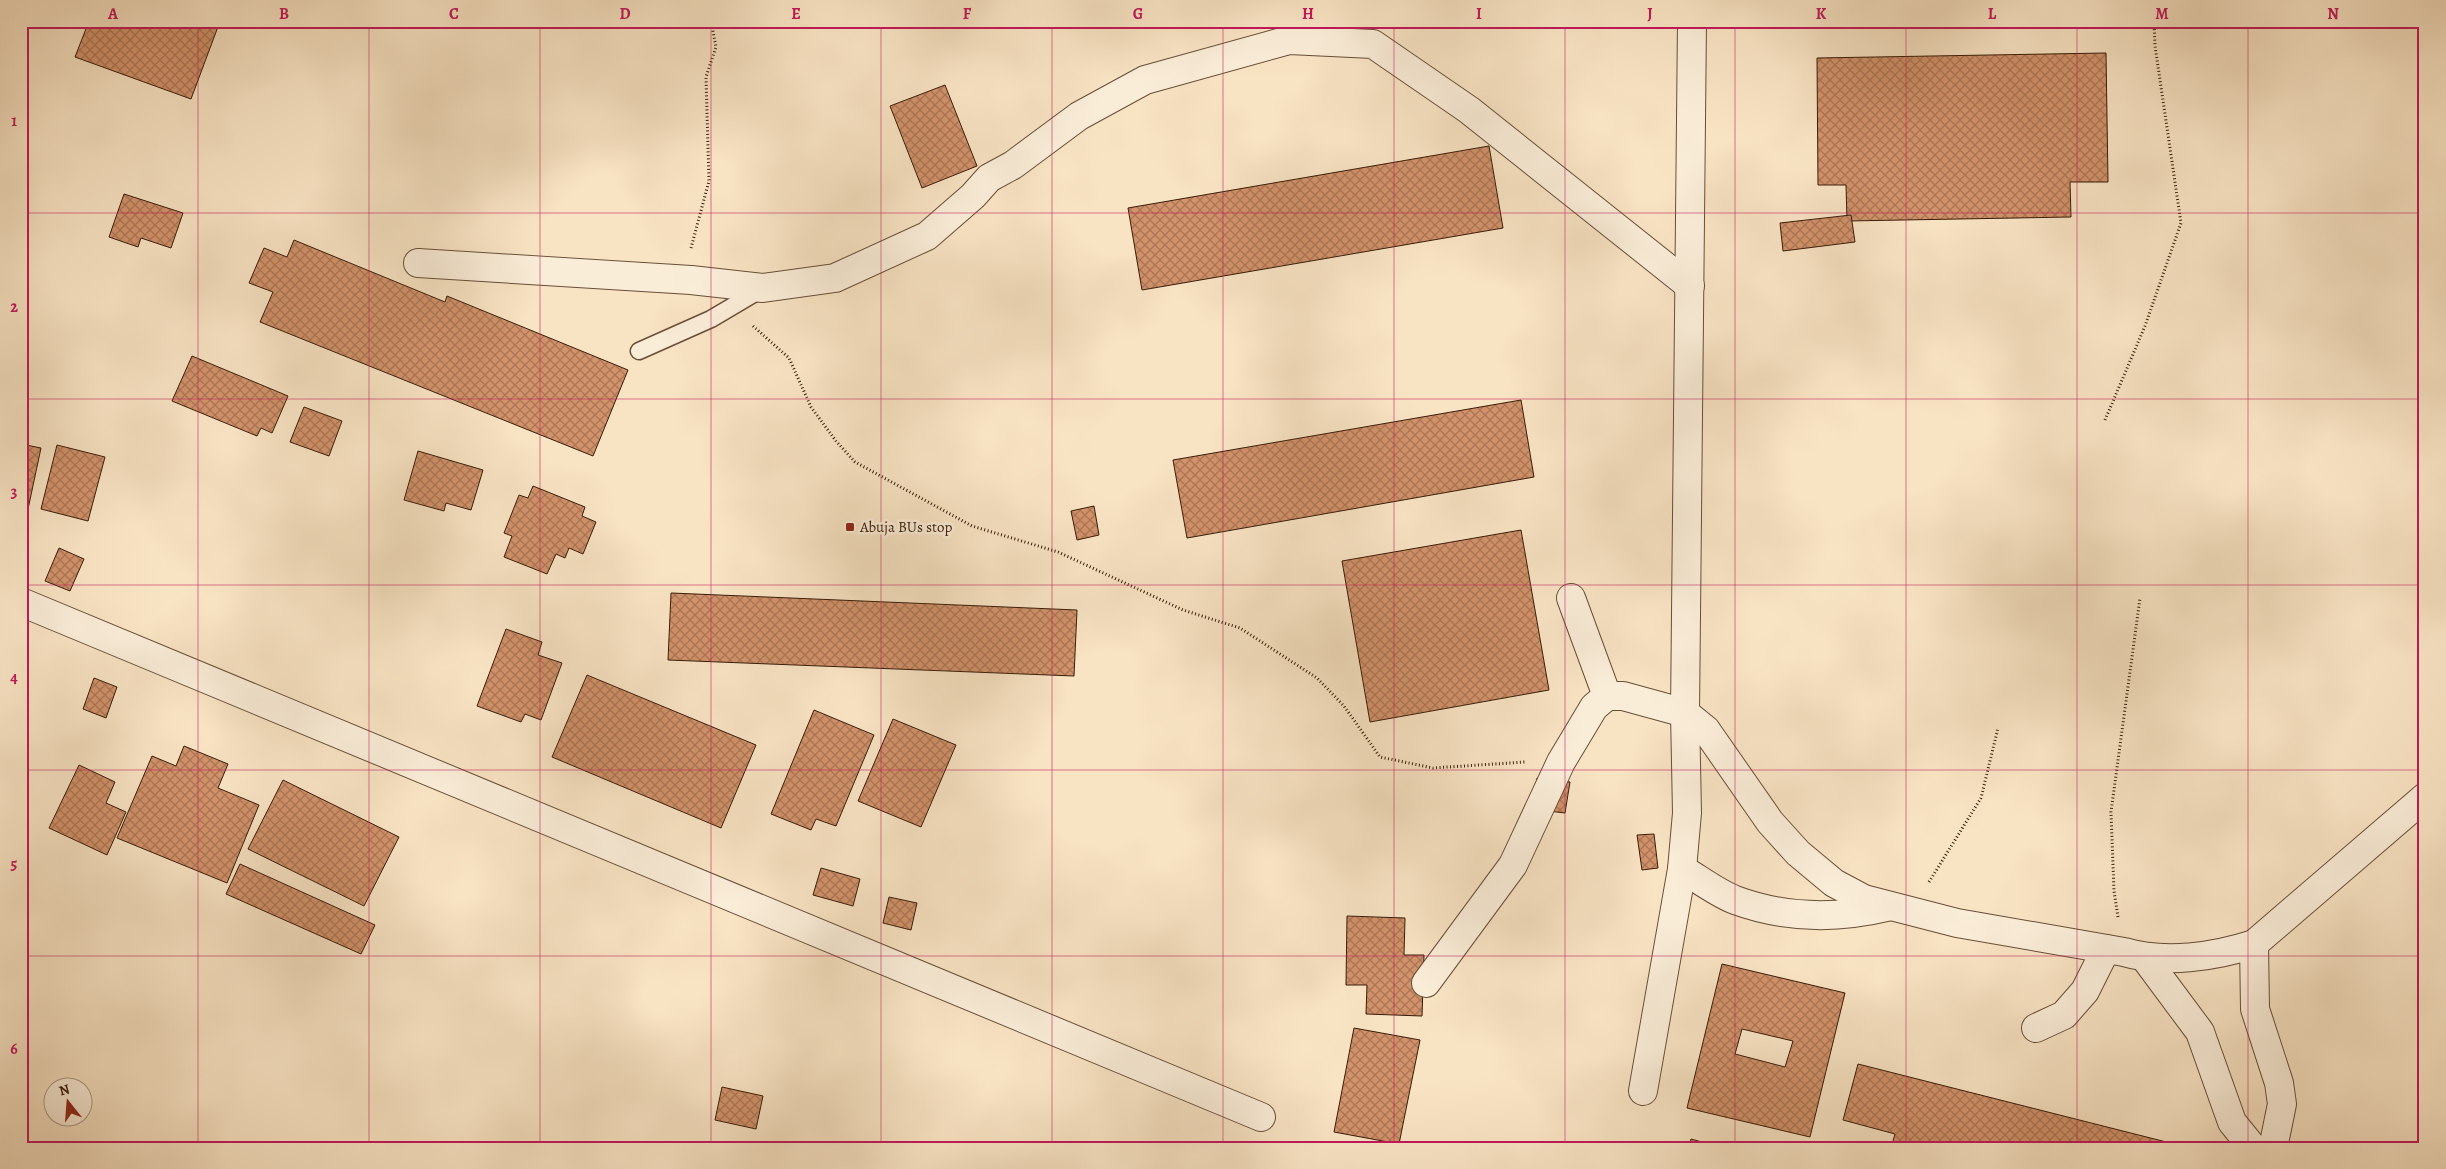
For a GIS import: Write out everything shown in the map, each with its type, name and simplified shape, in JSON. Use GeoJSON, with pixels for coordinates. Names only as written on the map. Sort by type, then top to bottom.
{"type":"FeatureCollection","features":[{"type":"Feature","properties":{"kind":"street"},"geometry":{"type":"LineString","coordinates":[[1643,1091],[1682,869],[1687,813],[1685,713],[1690,286],[1690,54],[1692,21]]}},
{"type":"Feature","properties":{"kind":"street"},"geometry":{"type":"LineString","coordinates":[[418,263],[691,280],[763,288],[835,278],[927,236],[973,196],[988,178],[1013,165],[1079,116],[1145,80],[1289,40],[1373,44],[1469,110],[1690,286]]}},
{"type":"Feature","properties":{"kind":"street"},"geometry":{"type":"LineString","coordinates":[[1571,598],[1607,696]]}},
{"type":"Feature","properties":{"kind":"street"},"geometry":{"type":"LineString","coordinates":[[21,602],[1261,1117]]}},
{"type":"Feature","properties":{"kind":"street"},"geometry":{"type":"LineString","coordinates":[[1426,983],[1513,865],[1561,762],[1594,707],[1607,696],[1623,696],[1685,713],[1706,730],[1770,822],[1798,853],[1834,883],[1864,899],[1957,923],[2125,953],[2219,954],[2254,944],[2425,798]]}},
{"type":"Feature","properties":{"kind":"street"},"geometry":{"type":"LineString","coordinates":[[1682,869],[1734,899],[1783,912],[1826,915],[1858,914],[1899,909]]}},
{"type":"Feature","properties":{"kind":"street"},"geometry":{"type":"LineString","coordinates":[[2254,944],[2255,1009],[2279,1083],[2282,1104],[2273,1148]]}},
{"type":"Feature","properties":{"kind":"street"},"geometry":{"type":"LineString","coordinates":[[2036,1028],[2064,1015],[2085,991],[2125,953]]}},
{"type":"Feature","properties":{"kind":"street"},"geometry":{"type":"LineString","coordinates":[[2125,953],[2200,1032],[2232,1122],[2253,1148]]}},
{"type":"Feature","properties":{"kind":"lane"},"geometry":{"type":"LineString","coordinates":[[639,351],[711,319],[763,288]]}},
{"type":"Feature","properties":{"kind":"path"},"geometry":{"type":"LineString","coordinates":[[691,280],[691,246],[709,181],[706,78],[716,47],[712,21]]}},
{"type":"Feature","properties":{"kind":"path"},"geometry":{"type":"LineString","coordinates":[[2105,420],[2145,326],[2181,223],[2155,46],[2154,21]]}},
{"type":"Feature","properties":{"kind":"path"},"geometry":{"type":"LineString","coordinates":[[732,307],[789,358],[811,407],[836,441],[855,462],[972,526],[1058,552],[1183,610],[1240,628],[1317,678],[1344,706],[1380,757],[1432,768],[1561,762]]}},
{"type":"Feature","properties":{"kind":"path"},"geometry":{"type":"LineString","coordinates":[[2125,953],[2114,891],[2111,812],[2140,598]]}},
{"type":"Feature","properties":{"kind":"path"},"geometry":{"type":"LineString","coordinates":[[1899,909],[1981,798],[1998,728]]}},
{"type":"Feature","properties":{"kind":"building"},"geometry":{"type":"Polygon","coordinates":[[[89,21],[212,21],[219,24],[191,99],[75,57],[89,21]]]}},
{"type":"Feature","properties":{"kind":"building"},"geometry":{"type":"Polygon","coordinates":[[[2106,53],[2108,182],[2070,182],[2071,217],[1847,221],[1846,185],[1818,185],[1817,58],[2106,53]]]}},
{"type":"Feature","properties":{"kind":"building"},"geometry":{"type":"Polygon","coordinates":[[[945,85],[977,166],[922,188],[890,106],[945,85]]]}},
{"type":"Feature","properties":{"kind":"building"},"geometry":{"type":"Polygon","coordinates":[[[1489,146],[1503,228],[1142,290],[1128,208],[1489,146]]]}},
{"type":"Feature","properties":{"kind":"building"},"geometry":{"type":"Polygon","coordinates":[[[124,194],[183,213],[171,248],[141,238],[138,247],[109,237],[124,194]]]}},
{"type":"Feature","properties":{"kind":"building"},"geometry":{"type":"Polygon","coordinates":[[[1851,215],[1855,242],[1783,251],[1780,223],[1851,215]]]}},
{"type":"Feature","properties":{"kind":"building"},"geometry":{"type":"Polygon","coordinates":[[[294,240],[445,302],[447,296],[628,370],[593,456],[260,322],[273,292],[249,283],[264,248],[287,257],[294,240]]]}},
{"type":"Feature","properties":{"kind":"building"},"geometry":{"type":"Polygon","coordinates":[[[192,356],[288,396],[272,433],[261,428],[257,436],[172,401],[192,356]]]}},
{"type":"Feature","properties":{"kind":"building"},"geometry":{"type":"Polygon","coordinates":[[[1521,400],[1534,477],[1187,538],[1173,460],[1521,400]]]}},
{"type":"Feature","properties":{"kind":"building"},"geometry":{"type":"Polygon","coordinates":[[[304,407],[342,421],[329,456],[290,442],[304,407]]]}},
{"type":"Feature","properties":{"kind":"building"},"geometry":{"type":"Polygon","coordinates":[[[21,444],[41,448],[24,528],[21,528],[21,444]]]}},
{"type":"Feature","properties":{"kind":"building"},"geometry":{"type":"Polygon","coordinates":[[[57,445],[105,457],[88,521],[41,509],[57,445]]]}},
{"type":"Feature","properties":{"kind":"building"},"geometry":{"type":"Polygon","coordinates":[[[418,451],[483,470],[471,510],[446,503],[444,511],[404,500],[418,451]]]}},
{"type":"Feature","properties":{"kind":"building"},"geometry":{"type":"Polygon","coordinates":[[[533,486],[585,507],[582,516],[596,522],[583,554],[569,548],[565,558],[556,554],[547,574],[504,557],[512,536],[504,533],[519,495],[528,498],[533,486]]]}},
{"type":"Feature","properties":{"kind":"building"},"geometry":{"type":"Polygon","coordinates":[[[1094,506],[1099,535],[1077,540],[1071,511],[1094,506]]]}},
{"type":"Feature","properties":{"kind":"building"},"geometry":{"type":"Polygon","coordinates":[[[1521,530],[1549,690],[1370,722],[1342,561],[1521,530]]]}},
{"type":"Feature","properties":{"kind":"building"},"geometry":{"type":"Polygon","coordinates":[[[59,548],[84,559],[70,591],[45,581],[59,548]]]}},
{"type":"Feature","properties":{"kind":"building"},"geometry":{"type":"Polygon","coordinates":[[[671,593],[1077,610],[1074,676],[668,660],[671,593]]]}},
{"type":"Feature","properties":{"kind":"building"},"geometry":{"type":"Polygon","coordinates":[[[506,629],[542,642],[538,655],[562,663],[541,720],[525,714],[521,722],[477,706],[506,629]]]}},
{"type":"Feature","properties":{"kind":"building"},"geometry":{"type":"Polygon","coordinates":[[[587,675],[756,745],[721,828],[552,757],[587,675]]]}},
{"type":"Feature","properties":{"kind":"building"},"geometry":{"type":"Polygon","coordinates":[[[94,678],[117,687],[106,718],[83,709],[94,678]]]}},
{"type":"Feature","properties":{"kind":"building"},"geometry":{"type":"Polygon","coordinates":[[[814,710],[874,735],[836,826],[816,819],[811,830],[771,814],[814,710]]]}},
{"type":"Feature","properties":{"kind":"building"},"geometry":{"type":"Polygon","coordinates":[[[893,719],[956,745],[921,827],[858,801],[893,719]]]}},
{"type":"Feature","properties":{"kind":"building"},"geometry":{"type":"Polygon","coordinates":[[[184,746],[228,764],[218,788],[259,805],[227,883],[117,838],[152,756],[176,766],[184,746]]]}},
{"type":"Feature","properties":{"kind":"building"},"geometry":{"type":"Polygon","coordinates":[[[79,765],[115,782],[106,803],[126,812],[107,855],[49,828],[79,765]]]}},
{"type":"Feature","properties":{"kind":"building"},"geometry":{"type":"Polygon","coordinates":[[[1537,778],[1570,782],[1565,813],[1532,809],[1537,778]]]}},
{"type":"Feature","properties":{"kind":"building"},"geometry":{"type":"Polygon","coordinates":[[[283,780],[399,837],[364,906],[248,849],[283,780]]]}},
{"type":"Feature","properties":{"kind":"building"},"geometry":{"type":"Polygon","coordinates":[[[1654,834],[1658,868],[1642,870],[1637,835],[1654,834]]]}},
{"type":"Feature","properties":{"kind":"building"},"geometry":{"type":"Polygon","coordinates":[[[240,864],[375,925],[361,954],[226,894],[240,864]]]}},
{"type":"Feature","properties":{"kind":"building"},"geometry":{"type":"Polygon","coordinates":[[[821,868],[860,879],[853,906],[813,895],[821,868]]]}},
{"type":"Feature","properties":{"kind":"building"},"geometry":{"type":"Polygon","coordinates":[[[889,897],[917,903],[911,930],[883,923],[889,897]]]}},
{"type":"Feature","properties":{"kind":"building"},"geometry":{"type":"Polygon","coordinates":[[[1347,916],[1405,918],[1404,955],[1424,955],[1422,1016],[1366,1014],[1367,985],[1346,985],[1347,916]]]}},
{"type":"Feature","properties":{"kind":"building"},"geometry":{"type":"Polygon","coordinates":[[[1722,964],[1845,993],[1810,1137],[1687,1108],[1722,964]],[[1742,1029],[1735,1054],[1785,1067],[1793,1041],[1742,1029]]]}},
{"type":"Feature","properties":{"kind":"building"},"geometry":{"type":"Polygon","coordinates":[[[1354,1028],[1420,1040],[1399,1144],[1334,1132],[1354,1028]]]}},
{"type":"Feature","properties":{"kind":"building"},"geometry":{"type":"Polygon","coordinates":[[[1858,1064],[2190,1148],[1891,1148],[1895,1134],[1843,1120],[1858,1064]]]}},
{"type":"Feature","properties":{"kind":"building"},"geometry":{"type":"Polygon","coordinates":[[[722,1087],[763,1096],[756,1129],[715,1120],[722,1087]]]}},
{"type":"Feature","properties":{"kind":"building"},"geometry":{"type":"Polygon","coordinates":[[[1691,1139],[1724,1148],[1689,1148],[1691,1139]]]}},
{"type":"Feature","properties":{"kind":"place","name":"Abuja BUs stop"},"geometry":{"type":"Point","coordinates":[850,527]}}]}
